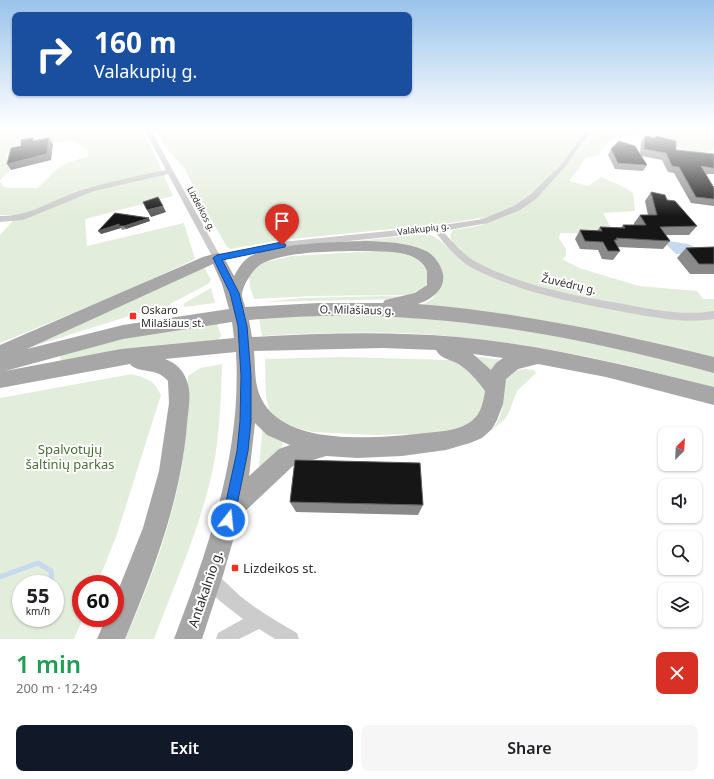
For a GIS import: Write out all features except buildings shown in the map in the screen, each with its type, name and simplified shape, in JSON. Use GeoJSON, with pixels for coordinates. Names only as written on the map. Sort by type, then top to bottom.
{"type":"FeatureCollection","features":[{"type":"Feature","properties":{"kind":"main road"},"geometry":{"type":"LineString","coordinates":[[235,293],[248,266],[258,260],[293,251],[356,247],[394,247],[422,255],[434,268],[435,284],[431,291],[419,298],[370,308]]}},
{"type":"Feature","properties":{"kind":"main road","name":"Antakalnio g."},"geometry":{"type":"LineString","coordinates":[[188,639],[232,508],[243,451],[247,390],[243,326],[235,293],[217,258]]}},
{"type":"Feature","properties":{"kind":"main road"},"geometry":{"type":"LineString","coordinates":[[0,353],[203,262],[217,258]]}},
{"type":"Feature","properties":{"kind":"main road","name":"O. Milašiaus g."},"geometry":{"type":"LineString","coordinates":[[0,364],[94,339],[164,324],[267,312],[370,308],[488,318],[555,329],[609,339],[714,365]]}},
{"type":"Feature","properties":{"kind":"main road"},"geometry":{"type":"LineString","coordinates":[[0,380],[122,357],[224,346],[301,341],[420,342],[495,349],[537,356],[639,376],[714,396]]}},
{"type":"Feature","properties":{"kind":"main road"},"geometry":{"type":"LineString","coordinates":[[420,342],[466,357],[478,367],[494,389]]}},
{"type":"Feature","properties":{"kind":"main road"},"geometry":{"type":"LineString","coordinates":[[232,508],[287,457],[326,445],[397,445],[456,439],[474,432],[486,423],[491,414],[495,400],[494,389],[498,374],[502,369],[511,363],[537,356]]}},
{"type":"Feature","properties":{"kind":"main road"},"geometry":{"type":"LineString","coordinates":[[111,639],[143,562],[161,510],[172,466],[178,426],[180,394],[174,374],[164,367],[122,357]]}},
{"type":"Feature","properties":{"kind":"main road"},"geometry":{"type":"LineString","coordinates":[[247,390],[258,414],[270,424],[282,431],[326,445]]}},
{"type":"Feature","properties":{"kind":"street","name":"Lizdeikos g."},"geometry":{"type":"LineString","coordinates":[[162,157],[217,258]]}},
{"type":"Feature","properties":{"kind":"street","name":"Valakupių g."},"geometry":{"type":"LineString","coordinates":[[217,258],[282,245],[437,228],[485,221],[517,208],[534,197],[563,166],[569,157]]}},
{"type":"Feature","properties":{"kind":"street"},"geometry":{"type":"LineString","coordinates":[[0,219],[9,220],[20,218],[79,193],[170,171]]}},
{"type":"Feature","properties":{"kind":"street","name":"Žuvėdrų g."},"geometry":{"type":"LineString","coordinates":[[437,228],[455,251],[474,264],[515,283],[585,300],[674,317],[697,318],[714,315]]}},
{"type":"Feature","properties":{"kind":"street"},"geometry":{"type":"LineString","coordinates":[[293,251],[332,239]]}},
{"type":"Feature","properties":{"kind":"street"},"geometry":{"type":"LineString","coordinates":[[209,578],[222,593],[259,621],[291,639]]}},
{"type":"Feature","properties":{"kind":"street"},"geometry":{"type":"LineString","coordinates":[[224,639],[247,625],[259,621]]}},
{"type":"Feature","properties":{"kind":"green space"},"geometry":{"type":"Polygon","coordinates":[[[0,157],[6,157],[10,170],[0,180],[0,157]]]}},
{"type":"Feature","properties":{"kind":"green space"},"geometry":{"type":"Polygon","coordinates":[[[88,157],[155,157],[173,196],[85,219],[87,246],[184,223],[195,259],[122,293],[0,343],[0,235],[18,215],[0,215],[0,182],[4,187],[9,188],[38,188],[58,168],[68,162],[88,157]]]}},
{"type":"Feature","properties":{"kind":"green space"},"geometry":{"type":"Polygon","coordinates":[[[174,157],[591,157],[586,158],[569,181],[588,186],[601,177],[624,187],[633,193],[635,211],[603,213],[611,228],[608,234],[560,233],[559,238],[566,249],[566,256],[562,259],[579,268],[639,286],[697,291],[703,299],[714,299],[714,358],[595,330],[552,322],[421,306],[432,299],[439,290],[427,253],[334,243],[428,234],[439,239],[459,259],[470,267],[516,287],[517,281],[477,264],[467,258],[453,244],[450,235],[453,230],[483,225],[480,218],[444,224],[281,240],[231,249],[227,247],[200,200],[185,169],[174,157]]]}},
{"type":"Feature","properties":{"kind":"green space"},"geometry":{"type":"Polygon","coordinates":[[[376,251],[400,252],[417,258],[423,263],[427,271],[428,279],[426,286],[416,295],[311,296],[254,299],[250,287],[249,275],[261,263],[292,256],[376,251]]]}},
{"type":"Feature","properties":{"kind":"green space"},"geometry":{"type":"Polygon","coordinates":[[[203,265],[211,280],[208,284],[170,304],[168,308],[139,313],[34,346],[203,265]]]}},
{"type":"Feature","properties":{"kind":"green space"},"geometry":{"type":"Polygon","coordinates":[[[211,288],[215,303],[184,307],[183,304],[211,288]]]}},
{"type":"Feature","properties":{"kind":"green space"},"geometry":{"type":"Polygon","coordinates":[[[386,296],[412,297],[403,299],[263,302],[302,298],[386,296]]]}},
{"type":"Feature","properties":{"kind":"green space"},"geometry":{"type":"Polygon","coordinates":[[[293,316],[418,318],[480,323],[542,332],[714,371],[714,388],[641,369],[568,353],[494,341],[420,334],[380,333],[321,333],[262,336],[259,318],[293,316]]]}},
{"type":"Feature","properties":{"kind":"green space"},"geometry":{"type":"Polygon","coordinates":[[[217,323],[221,335],[219,340],[108,352],[63,361],[60,359],[61,354],[67,351],[130,337],[217,323]]]}},
{"type":"Feature","properties":{"kind":"green space"},"geometry":{"type":"Polygon","coordinates":[[[474,356],[502,360],[492,376],[474,356]]]}},
{"type":"Feature","properties":{"kind":"green space"},"geometry":{"type":"Polygon","coordinates":[[[342,357],[449,360],[456,362],[481,378],[487,397],[481,414],[463,428],[443,433],[376,435],[312,432],[286,425],[276,418],[269,409],[266,397],[265,359],[342,357]]]}},
{"type":"Feature","properties":{"kind":"green space"},"geometry":{"type":"Polygon","coordinates":[[[222,364],[217,446],[210,481],[197,527],[154,639],[125,639],[153,571],[175,498],[185,442],[188,376],[200,368],[222,364]]]}},
{"type":"Feature","properties":{"kind":"green space"},"geometry":{"type":"Polygon","coordinates":[[[516,370],[534,370],[536,373],[517,391],[505,419],[492,430],[501,412],[503,400],[502,380],[516,370]]]}},
{"type":"Feature","properties":{"kind":"green space","name":"Spalvotųjų šaltinių parkas"},"geometry":{"type":"Polygon","coordinates":[[[132,374],[150,381],[156,386],[161,395],[116,537],[101,575],[72,575],[72,627],[79,627],[74,639],[0,639],[0,398],[132,374]]]}},
{"type":"Feature","properties":{"kind":"green space"},"geometry":{"type":"Polygon","coordinates":[[[263,426],[283,439],[281,454],[258,475],[263,426]]]}},
{"type":"Feature","properties":{"kind":"water"},"geometry":{"type":"Polygon","coordinates":[[[669,241],[688,244],[696,248],[693,253],[676,254],[665,243],[669,241]]]}},
{"type":"Feature","properties":{"kind":"waterway"},"geometry":{"type":"LineString","coordinates":[[0,577],[38,563],[51,571],[51,575]]}},
{"type":"Feature","properties":{"kind":"place","name":"Oskaro Milašiaus st."},"geometry":{"type":"Point","coordinates":[133,316]}},
{"type":"Feature","properties":{"kind":"place","name":"Lizdeikos st."},"geometry":{"type":"Point","coordinates":[235,568]}},
{"type":"Feature","properties":{"kind":"route"},"geometry":{"type":"LineString","coordinates":[[228,520],[232,508],[243,451],[246,421],[246,363],[243,326],[235,293],[217,258],[282,245]]}}]}
